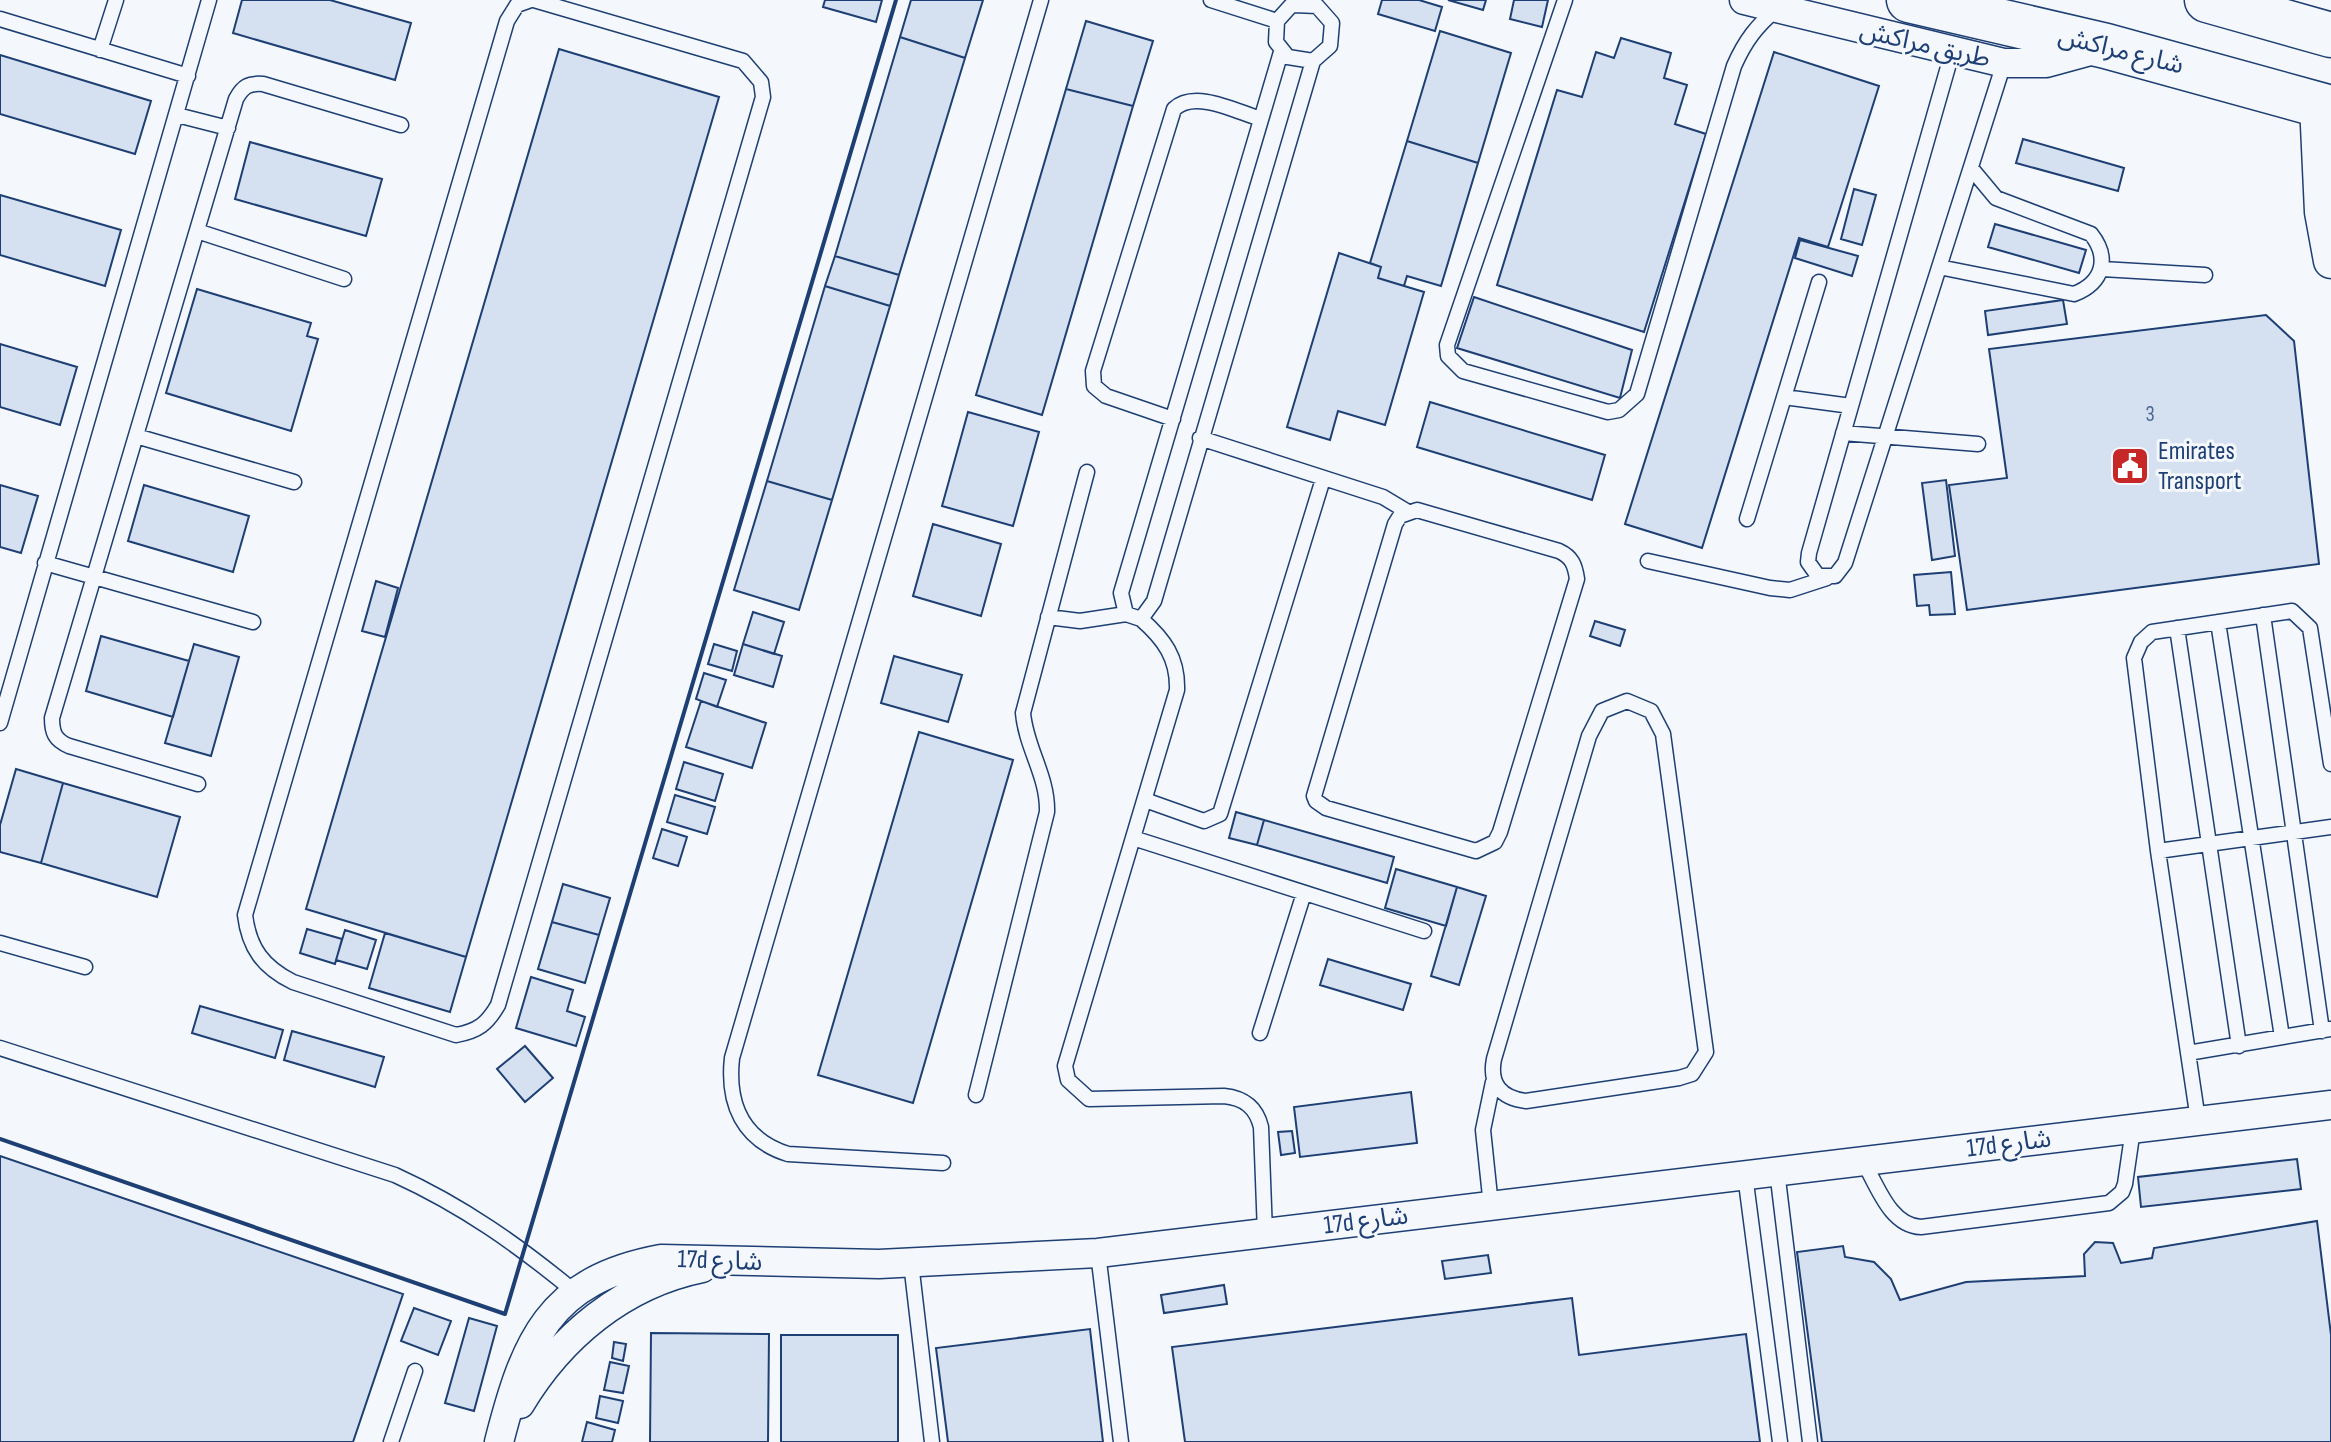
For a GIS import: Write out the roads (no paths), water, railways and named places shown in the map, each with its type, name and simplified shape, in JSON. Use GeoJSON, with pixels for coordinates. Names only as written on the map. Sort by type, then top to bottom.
{"type":"FeatureCollection","features":[{"type":"Feature","properties":{"kind":"main road","name":"شارع مراكش"},"geometry":{"type":"LineString","coordinates":[[1909,0],[2106,46],[2324,106]]}},
{"type":"Feature","properties":{"kind":"main road"},"geometry":{"type":"LineString","coordinates":[[2207,0],[2331,35]]}},
{"type":"Feature","properties":{"kind":"street","name":"طريق مراكش"},"geometry":{"type":"LineString","coordinates":[[1744,0],[1952,53],[2004,63],[2046,63],[2106,46]]}},
{"type":"Feature","properties":{"kind":"street"},"geometry":{"type":"LineString","coordinates":[[2324,106],[2322,212],[2331,261]]}},
{"type":"Feature","properties":{"kind":"street","name":"17d شارع"},"geometry":{"type":"LineString","coordinates":[[500,1442],[528,1348],[548,1318],[575,1292],[630,1265],[661,1259],[911,1263],[1098,1253],[2331,1105]]}},
{"type":"Feature","properties":{"kind":"street"},"geometry":{"type":"LineString","coordinates":[[500,1442],[534,1381],[558,1350],[586,1323],[654,1283],[730,1262]]}},
{"type":"Feature","properties":{"kind":"lane"},"geometry":{"type":"LineString","coordinates":[[100,50],[116,0]]}},
{"type":"Feature","properties":{"kind":"lane"},"geometry":{"type":"LineString","coordinates":[[0,723],[209,0]]}},
{"type":"Feature","properties":{"kind":"lane"},"geometry":{"type":"LineString","coordinates":[[499,0],[528,2],[743,61],[761,82],[763,97],[498,1005],[489,1021],[474,1032],[456,1035],[293,982],[273,972],[258,956],[247,936],[245,915],[507,21],[528,2]]}},
{"type":"Feature","properties":{"kind":"lane"},"geometry":{"type":"LineString","coordinates":[[943,1163],[788,1154],[771,1149],[754,1137],[741,1120],[732,1100],[730,1080],[732,1058],[1041,0]]}},
{"type":"Feature","properties":{"kind":"lane"},"geometry":{"type":"LineString","coordinates":[[1211,0],[1277,21]]}},
{"type":"Feature","properties":{"kind":"lane"},"geometry":{"type":"LineString","coordinates":[[1565,0],[1447,345],[1448,356],[1463,371],[1608,412],[1619,410],[1637,394],[1734,66],[1751,34],[1778,8]]}},
{"type":"Feature","properties":{"kind":"lane"},"geometry":{"type":"LineString","coordinates":[[1141,619],[1154,601],[1313,61],[1330,46],[1332,23],[1327,7],[1295,2],[1277,21],[1276,42],[1281,52],[1296,61],[1313,61]]}},
{"type":"Feature","properties":{"kind":"lane"},"geometry":{"type":"LineString","coordinates":[[0,19],[188,76]]}},
{"type":"Feature","properties":{"kind":"lane"},"geometry":{"type":"LineString","coordinates":[[1126,614],[1121,593],[1281,52]]}},
{"type":"Feature","properties":{"kind":"lane"},"geometry":{"type":"LineString","coordinates":[[1827,578],[1818,576],[1808,562],[1952,53]]}},
{"type":"Feature","properties":{"kind":"lane"},"geometry":{"type":"LineString","coordinates":[[1648,561],[1780,589],[1809,587],[1842,570],[2004,63]]}},
{"type":"Feature","properties":{"kind":"lane"},"geometry":{"type":"LineString","coordinates":[[198,784],[69,746],[58,741],[52,730],[52,718],[228,128],[241,89],[251,83],[401,125]]}},
{"type":"Feature","properties":{"kind":"lane"},"geometry":{"type":"LineString","coordinates":[[1173,419],[1106,396],[1094,386],[1093,371],[1174,109],[1181,102],[1199,100],[1261,119]]}},
{"type":"Feature","properties":{"kind":"lane"},"geometry":{"type":"LineString","coordinates":[[177,115],[228,128]]}},
{"type":"Feature","properties":{"kind":"lane"},"geometry":{"type":"LineString","coordinates":[[1939,267],[2074,294],[2096,281],[2102,269],[2099,244],[2091,234],[1996,198],[1971,168]]}},
{"type":"Feature","properties":{"kind":"lane"},"geometry":{"type":"LineString","coordinates":[[197,231],[344,279]]}},
{"type":"Feature","properties":{"kind":"lane"},"geometry":{"type":"LineString","coordinates":[[2102,269],[2205,275]]}},
{"type":"Feature","properties":{"kind":"lane"},"geometry":{"type":"LineString","coordinates":[[1747,519],[1819,282]]}},
{"type":"Feature","properties":{"kind":"lane"},"geometry":{"type":"LineString","coordinates":[[1784,397],[1851,406]]}},
{"type":"Feature","properties":{"kind":"lane"},"geometry":{"type":"LineString","coordinates":[[1843,433],[1978,444]]}},
{"type":"Feature","properties":{"kind":"lane"},"geometry":{"type":"LineString","coordinates":[[136,436],[294,482]]}},
{"type":"Feature","properties":{"kind":"lane"},"geometry":{"type":"LineString","coordinates":[[1200,438],[1383,497],[1408,512],[1425,511],[1559,551],[1573,561],[1577,579],[1500,832],[1495,842],[1476,851],[1320,806],[1314,796],[1395,524],[1408,512]]}},
{"type":"Feature","properties":{"kind":"lane"},"geometry":{"type":"LineString","coordinates":[[976,1095],[1047,812],[1045,784],[1024,728],[1023,713],[1087,472]]}},
{"type":"Feature","properties":{"kind":"lane"},"geometry":{"type":"LineString","coordinates":[[1145,800],[1204,821],[1220,814],[1323,479]]}},
{"type":"Feature","properties":{"kind":"lane"},"geometry":{"type":"LineString","coordinates":[[45,563],[253,622]]}},
{"type":"Feature","properties":{"kind":"lane"},"geometry":{"type":"LineString","coordinates":[[2198,1120],[2158,851],[2134,658],[2141,642],[2152,632],[2292,611],[2310,628],[2331,764]]}},
{"type":"Feature","properties":{"kind":"lane"},"geometry":{"type":"LineString","coordinates":[[1048,617],[1080,621],[1126,614],[1141,619],[1167,646],[1177,675],[1174,704],[1068,1052],[1068,1080],[1089,1099],[1224,1096],[1244,1101],[1258,1117],[1261,1127],[1265,1233]]}},
{"type":"Feature","properties":{"kind":"lane"},"geometry":{"type":"LineString","coordinates":[[2188,1053],[2326,1030],[2263,615]]}},
{"type":"Feature","properties":{"kind":"lane"},"geometry":{"type":"LineString","coordinates":[[2218,622],[2282,1037]]}},
{"type":"Feature","properties":{"kind":"lane"},"geometry":{"type":"LineString","coordinates":[[2177,628],[2239,1046]]}},
{"type":"Feature","properties":{"kind":"lane"},"geometry":{"type":"LineString","coordinates":[[1491,1206],[1483,1130],[1493,1082],[1494,1059],[1589,736],[1602,711],[1614,704],[1640,703],[1660,721],[1663,734],[1706,1052],[1692,1074],[1679,1078],[1526,1101],[1501,1093],[1493,1082]]}},
{"type":"Feature","properties":{"kind":"lane"},"geometry":{"type":"LineString","coordinates":[[2158,851],[2331,827]]}},
{"type":"Feature","properties":{"kind":"lane"},"geometry":{"type":"LineString","coordinates":[[1133,838],[1424,931]]}},
{"type":"Feature","properties":{"kind":"lane"},"geometry":{"type":"LineString","coordinates":[[1260,1033],[1304,893]]}},
{"type":"Feature","properties":{"kind":"lane"},"geometry":{"type":"LineString","coordinates":[[0,943],[85,967]]}},
{"type":"Feature","properties":{"kind":"lane"},"geometry":{"type":"LineString","coordinates":[[0,1048],[395,1175],[446,1198],[484,1221],[575,1292]]}},
{"type":"Feature","properties":{"kind":"lane"},"geometry":{"type":"LineString","coordinates":[[1863,1161],[1894,1215],[1911,1226],[2011,1216],[2100,1205],[2116,1199],[2125,1184],[2133,1129]]}},
{"type":"Feature","properties":{"kind":"lane"},"geometry":{"type":"LineString","coordinates":[[1777,1171],[1810,1442]]}},
{"type":"Feature","properties":{"kind":"lane"},"geometry":{"type":"LineString","coordinates":[[1745,1175],[1780,1442]]}},
{"type":"Feature","properties":{"kind":"lane"},"geometry":{"type":"LineString","coordinates":[[1098,1253],[1121,1442]]}},
{"type":"Feature","properties":{"kind":"lane"},"geometry":{"type":"LineString","coordinates":[[911,1263],[932,1442]]}},
{"type":"Feature","properties":{"kind":"lane"},"geometry":{"type":"LineString","coordinates":[[391,1442],[415,1371]]}},
{"type":"Feature","properties":{"kind":"place","name":"Emirates Transport"},"geometry":{"type":"Point","coordinates":[2130,466]}}]}
